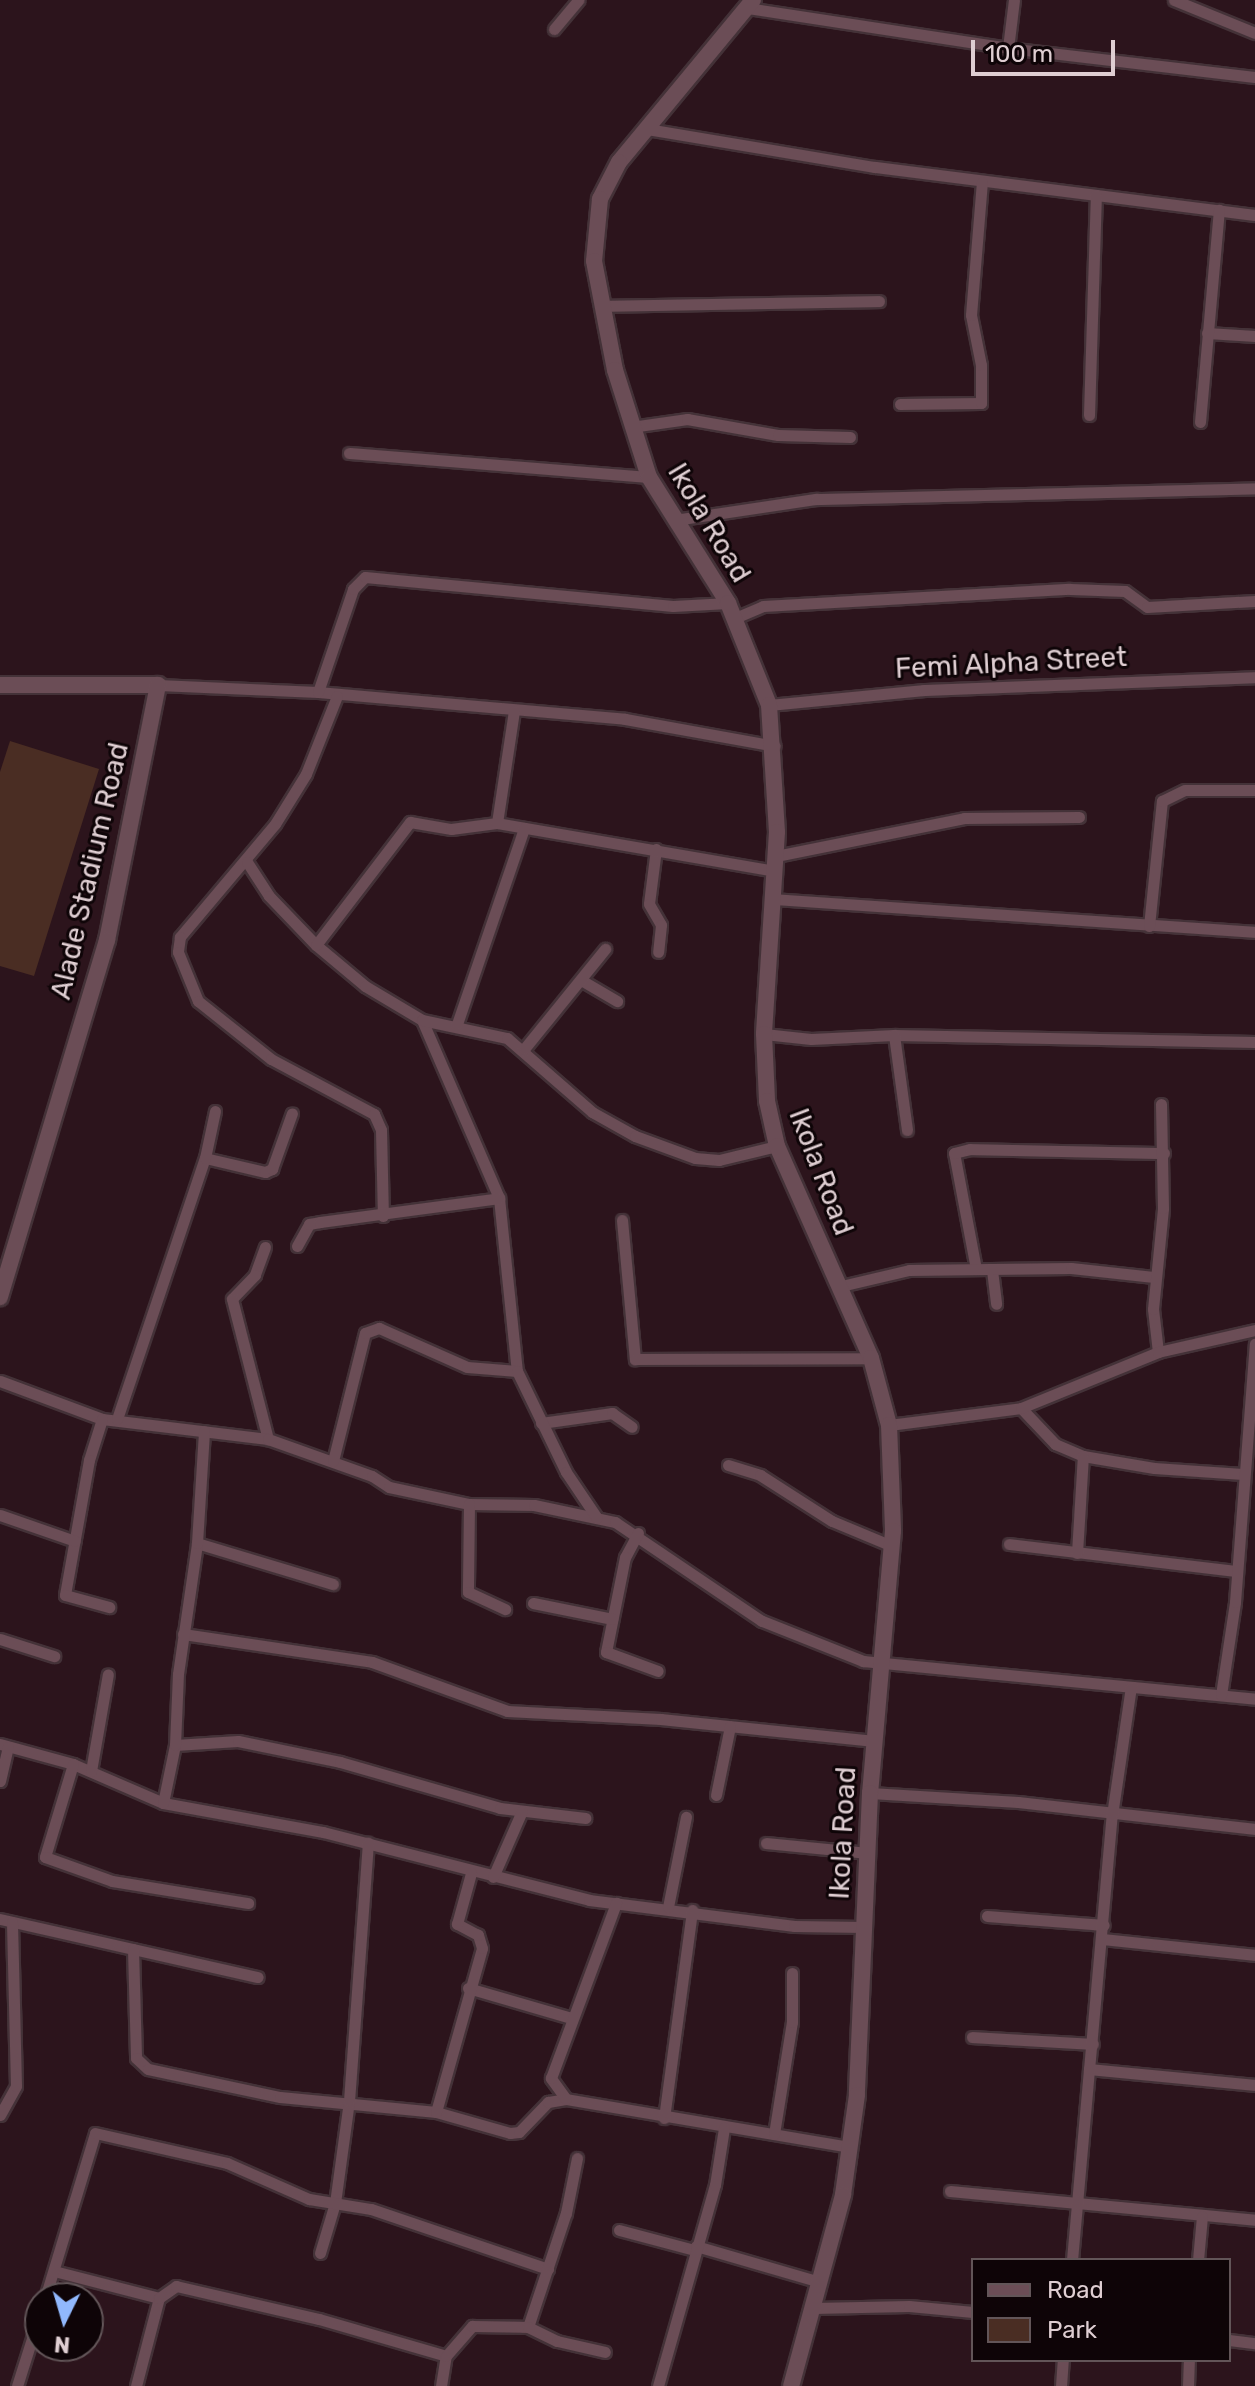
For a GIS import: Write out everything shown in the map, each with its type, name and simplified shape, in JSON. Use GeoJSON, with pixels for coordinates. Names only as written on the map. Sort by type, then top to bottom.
{"type":"FeatureCollection","features":[{"type":"Feature","properties":{"kind":"street"},"geometry":{"type":"LineString","coordinates":[[554,29],[578,0]]}},
{"type":"Feature","properties":{"kind":"street"},"geometry":{"type":"LineString","coordinates":[[1008,48],[1014,0]]}},
{"type":"Feature","properties":{"kind":"street"},"geometry":{"type":"LineString","coordinates":[[1174,0],[1255,33]]}},
{"type":"Feature","properties":{"kind":"street"},"geometry":{"type":"LineString","coordinates":[[750,4],[1008,48],[1255,77]]}},
{"type":"Feature","properties":{"kind":"street","name":"Ikola Road"},"geometry":{"type":"LineString","coordinates":[[750,4],[619,162],[600,199],[594,261],[601,306],[631,427],[649,477],[731,611],[769,705],[775,746],[775,864],[764,1034],[767,1101],[777,1146],[871,1358],[889,1425],[892,1546],[870,1793],[851,2147],[820,2282],[791,2386]]}},
{"type":"Feature","properties":{"kind":"street"},"geometry":{"type":"LineString","coordinates":[[647,129],[982,182],[1255,215]]}},
{"type":"Feature","properties":{"kind":"street"},"geometry":{"type":"LineString","coordinates":[[900,404],[981,403],[981,365],[971,315],[982,182]]}},
{"type":"Feature","properties":{"kind":"street"},"geometry":{"type":"LineString","coordinates":[[1089,415],[1096,195]]}},
{"type":"Feature","properties":{"kind":"street"},"geometry":{"type":"LineString","coordinates":[[1200,422],[1219,210]]}},
{"type":"Feature","properties":{"kind":"street"},"geometry":{"type":"LineString","coordinates":[[601,306],[879,301]]}},
{"type":"Feature","properties":{"kind":"street"},"geometry":{"type":"LineString","coordinates":[[1207,333],[1255,336]]}},
{"type":"Feature","properties":{"kind":"street"},"geometry":{"type":"LineString","coordinates":[[631,427],[687,419],[778,435],[850,437]]}},
{"type":"Feature","properties":{"kind":"street"},"geometry":{"type":"LineString","coordinates":[[349,453],[649,477]]}},
{"type":"Feature","properties":{"kind":"street"},"geometry":{"type":"LineString","coordinates":[[675,520],[816,499],[1255,488]]}},
{"type":"Feature","properties":{"kind":"street"},"geometry":{"type":"LineString","coordinates":[[318,692],[349,601],[365,577],[731,611],[763,606],[1070,589],[1125,591],[1147,607],[1255,601]]}},
{"type":"Feature","properties":{"kind":"street","name":"Femi Alpha Street"},"geometry":{"type":"LineString","coordinates":[[769,705],[969,687],[1255,677]]}},
{"type":"Feature","properties":{"kind":"street"},"geometry":{"type":"LineString","coordinates":[[0,685],[158,685],[318,692],[625,719],[775,746]]}},
{"type":"Feature","properties":{"kind":"street","name":"Alade Stadium Road"},"geometry":{"type":"LineString","coordinates":[[0,1297],[107,940],[158,685]]}},
{"type":"Feature","properties":{"kind":"street"},"geometry":{"type":"LineString","coordinates":[[337,696],[306,774],[247,862],[180,937],[178,952],[198,1001],[271,1059],[374,1114],[381,1130],[383,1216]]}},
{"type":"Feature","properties":{"kind":"street"},"geometry":{"type":"LineString","coordinates":[[497,823],[514,711]]}},
{"type":"Feature","properties":{"kind":"street"},"geometry":{"type":"LineString","coordinates":[[1149,926],[1162,801],[1185,790],[1255,790]]}},
{"type":"Feature","properties":{"kind":"street"},"geometry":{"type":"LineString","coordinates":[[316,945],[407,823],[451,829],[497,823],[656,849],[775,864],[964,818],[1079,817]]}},
{"type":"Feature","properties":{"kind":"street"},"geometry":{"type":"LineString","coordinates":[[457,1024],[524,828]]}},
{"type":"Feature","properties":{"kind":"street"},"geometry":{"type":"LineString","coordinates":[[656,849],[649,904],[661,925],[658,952]]}},
{"type":"Feature","properties":{"kind":"street"},"geometry":{"type":"LineString","coordinates":[[247,862],[269,896],[316,945],[365,986],[422,1020],[457,1024],[524,1049],[580,1103],[635,1136],[695,1158],[719,1160],[777,1146]]}},
{"type":"Feature","properties":{"kind":"street"},"geometry":{"type":"LineString","coordinates":[[773,899],[1255,932]]}},
{"type":"Feature","properties":{"kind":"street"},"geometry":{"type":"LineString","coordinates":[[524,1049],[605,949]]}},
{"type":"Feature","properties":{"kind":"street"},"geometry":{"type":"LineString","coordinates":[[581,980],[617,1001]]}},
{"type":"Feature","properties":{"kind":"street"},"geometry":{"type":"LineString","coordinates":[[422,1020],[499,1198],[517,1371],[541,1423],[597,1518]]}},
{"type":"Feature","properties":{"kind":"street"},"geometry":{"type":"LineString","coordinates":[[764,1034],[811,1039],[894,1035],[1255,1042]]}},
{"type":"Feature","properties":{"kind":"street"},"geometry":{"type":"LineString","coordinates":[[894,1035],[907,1130]]}},
{"type":"Feature","properties":{"kind":"street"},"geometry":{"type":"LineString","coordinates":[[1158,1352],[1154,1277],[1164,1153],[1161,1104]]}},
{"type":"Feature","properties":{"kind":"street"},"geometry":{"type":"LineString","coordinates":[[117,1419],[205,1158],[215,1111]]}},
{"type":"Feature","properties":{"kind":"street"},"geometry":{"type":"LineString","coordinates":[[205,1158],[265,1172],[272,1169],[292,1113]]}},
{"type":"Feature","properties":{"kind":"street"},"geometry":{"type":"LineString","coordinates":[[976,1269],[954,1153],[970,1149],[1164,1153]]}},
{"type":"Feature","properties":{"kind":"street"},"geometry":{"type":"LineString","coordinates":[[297,1246],[309,1224],[499,1198]]}},
{"type":"Feature","properties":{"kind":"street"},"geometry":{"type":"LineString","coordinates":[[622,1220],[635,1359],[871,1358]]}},
{"type":"Feature","properties":{"kind":"street"},"geometry":{"type":"LineString","coordinates":[[265,1247],[255,1275],[232,1299],[268,1439]]}},
{"type":"Feature","properties":{"kind":"street"},"geometry":{"type":"LineString","coordinates":[[841,1286],[909,1270],[1071,1268],[1154,1277]]}},
{"type":"Feature","properties":{"kind":"street"},"geometry":{"type":"LineString","coordinates":[[992,1270],[996,1304]]}},
{"type":"Feature","properties":{"kind":"street"},"geometry":{"type":"LineString","coordinates":[[333,1461],[365,1333],[371,1328],[467,1367],[517,1371]]}},
{"type":"Feature","properties":{"kind":"street"},"geometry":{"type":"LineString","coordinates":[[889,1425],[1021,1408],[1158,1352],[1255,1330]]}},
{"type":"Feature","properties":{"kind":"street"},"geometry":{"type":"LineString","coordinates":[[1221,1695],[1236,1571],[1255,1344]]}},
{"type":"Feature","properties":{"kind":"street"},"geometry":{"type":"LineString","coordinates":[[0,1381],[102,1419],[268,1439],[333,1461],[389,1487],[469,1504],[534,1505],[597,1518],[638,1533],[762,1621],[863,1661],[1255,1699]]}},
{"type":"Feature","properties":{"kind":"street"},"geometry":{"type":"LineString","coordinates":[[1021,1408],[1055,1444],[1083,1456],[1243,1474]]}},
{"type":"Feature","properties":{"kind":"street"},"geometry":{"type":"LineString","coordinates":[[541,1423],[612,1413],[632,1427]]}},
{"type":"Feature","properties":{"kind":"street"},"geometry":{"type":"LineString","coordinates":[[102,1419],[89,1460],[66,1597],[109,1607]]}},
{"type":"Feature","properties":{"kind":"street"},"geometry":{"type":"LineString","coordinates":[[163,1803],[175,1745],[183,1634],[197,1543],[204,1431]]}},
{"type":"Feature","properties":{"kind":"street"},"geometry":{"type":"LineString","coordinates":[[1077,1553],[1083,1456]]}},
{"type":"Feature","properties":{"kind":"street"},"geometry":{"type":"LineString","coordinates":[[728,1465],[760,1475],[832,1521],[892,1546]]}},
{"type":"Feature","properties":{"kind":"street"},"geometry":{"type":"LineString","coordinates":[[469,1504],[468,1592],[505,1609]]}},
{"type":"Feature","properties":{"kind":"street"},"geometry":{"type":"LineString","coordinates":[[0,1515],[75,1541]]}},
{"type":"Feature","properties":{"kind":"street"},"geometry":{"type":"LineString","coordinates":[[638,1533],[625,1557],[608,1655],[658,1671]]}},
{"type":"Feature","properties":{"kind":"street"},"geometry":{"type":"LineString","coordinates":[[197,1543],[333,1584]]}},
{"type":"Feature","properties":{"kind":"street"},"geometry":{"type":"LineString","coordinates":[[1009,1544],[1236,1571]]}},
{"type":"Feature","properties":{"kind":"street"},"geometry":{"type":"LineString","coordinates":[[533,1603],[612,1619]]}},
{"type":"Feature","properties":{"kind":"street"},"geometry":{"type":"LineString","coordinates":[[183,1634],[372,1662],[507,1711],[730,1726],[874,1741]]}},
{"type":"Feature","properties":{"kind":"street"},"geometry":{"type":"LineString","coordinates":[[0,1639],[54,1656]]}},
{"type":"Feature","properties":{"kind":"street"},"geometry":{"type":"LineString","coordinates":[[91,1771],[108,1674]]}},
{"type":"Feature","properties":{"kind":"street"},"geometry":{"type":"LineString","coordinates":[[1072,2258],[1112,1815],[1131,1687]]}},
{"type":"Feature","properties":{"kind":"street"},"geometry":{"type":"LineString","coordinates":[[716,1795],[730,1726]]}},
{"type":"Feature","properties":{"kind":"street"},"geometry":{"type":"LineString","coordinates":[[175,1745],[238,1741],[340,1762],[470,1801],[585,1818]]}},
{"type":"Feature","properties":{"kind":"street"},"geometry":{"type":"LineString","coordinates":[[0,1781],[4,1746],[73,1764],[163,1803],[368,1843],[471,1873],[616,1903],[692,1910],[794,1926],[865,1927]]}},
{"type":"Feature","properties":{"kind":"street"},"geometry":{"type":"LineString","coordinates":[[73,1764],[45,1857],[112,1881],[248,1903]]}},
{"type":"Feature","properties":{"kind":"street"},"geometry":{"type":"LineString","coordinates":[[870,1793],[1255,1829]]}},
{"type":"Feature","properties":{"kind":"street"},"geometry":{"type":"LineString","coordinates":[[493,1877],[522,1811]]}},
{"type":"Feature","properties":{"kind":"street"},"geometry":{"type":"LineString","coordinates":[[668,1907],[686,1817]]}},
{"type":"Feature","properties":{"kind":"street"},"geometry":{"type":"LineString","coordinates":[[320,2253],[335,2203],[349,2101],[368,1843]]}},
{"type":"Feature","properties":{"kind":"street"},"geometry":{"type":"LineString","coordinates":[[766,1843],[868,1853]]}},
{"type":"Feature","properties":{"kind":"street"},"geometry":{"type":"LineString","coordinates":[[436,2112],[482,1941],[457,1924],[471,1873]]}},
{"type":"Feature","properties":{"kind":"street"},"geometry":{"type":"LineString","coordinates":[[566,2099],[551,2078],[616,1903]]}},
{"type":"Feature","properties":{"kind":"street"},"geometry":{"type":"LineString","coordinates":[[664,2118],[692,1910]]}},
{"type":"Feature","properties":{"kind":"street"},"geometry":{"type":"LineString","coordinates":[[987,1916],[1104,1925]]}},
{"type":"Feature","properties":{"kind":"street"},"geometry":{"type":"LineString","coordinates":[[0,2115],[16,2086],[6,1920],[258,1977]]}},
{"type":"Feature","properties":{"kind":"street"},"geometry":{"type":"LineString","coordinates":[[1103,1939],[1255,1955]]}},
{"type":"Feature","properties":{"kind":"street"},"geometry":{"type":"LineString","coordinates":[[133,1949],[140,2067],[280,2097],[349,2101],[436,2112],[515,2133],[548,2102],[566,2099],[664,2118],[851,2147]]}},
{"type":"Feature","properties":{"kind":"street"},"geometry":{"type":"LineString","coordinates":[[774,2134],[792,2022],[792,1973]]}},
{"type":"Feature","properties":{"kind":"street"},"geometry":{"type":"LineString","coordinates":[[468,1988],[571,2018]]}},
{"type":"Feature","properties":{"kind":"street"},"geometry":{"type":"LineString","coordinates":[[972,2037],[1093,2044]]}},
{"type":"Feature","properties":{"kind":"street"},"geometry":{"type":"LineString","coordinates":[[1089,2069],[1255,2085]]}},
{"type":"Feature","properties":{"kind":"street"},"geometry":{"type":"LineString","coordinates":[[658,2386],[715,2185],[724,2128]]}},
{"type":"Feature","properties":{"kind":"street"},"geometry":{"type":"LineString","coordinates":[[50,2282],[95,2133],[227,2163],[309,2199],[371,2209],[548,2269]]}},
{"type":"Feature","properties":{"kind":"street"},"geometry":{"type":"LineString","coordinates":[[528,2327],[548,2269],[577,2158]]}},
{"type":"Feature","properties":{"kind":"street"},"geometry":{"type":"LineString","coordinates":[[950,2191],[1077,2199],[1255,2220]]}},
{"type":"Feature","properties":{"kind":"street"},"geometry":{"type":"LineString","coordinates":[[1198,2258],[1202,2216]]}},
{"type":"Feature","properties":{"kind":"street"},"geometry":{"type":"LineString","coordinates":[[619,2230],[820,2282]]}},
{"type":"Feature","properties":{"kind":"street"},"geometry":{"type":"LineString","coordinates":[[54,2271],[159,2298]]}},
{"type":"Feature","properties":{"kind":"street"},"geometry":{"type":"LineString","coordinates":[[136,2386],[159,2298],[165,2290],[189,2286],[446,2356]]}},
{"type":"Feature","properties":{"kind":"street"},"geometry":{"type":"LineString","coordinates":[[813,2308],[909,2306],[971,2312]]}},
{"type":"Feature","properties":{"kind":"street"},"geometry":{"type":"LineString","coordinates":[[441,2386],[446,2356],[472,2326],[528,2327],[557,2341],[605,2352]]}},
{"type":"Feature","properties":{"kind":"street"},"geometry":{"type":"LineString","coordinates":[[1231,2340],[1255,2343]]}},
{"type":"Feature","properties":{"kind":"street"},"geometry":{"type":"LineString","coordinates":[[17,2386],[25,2362]]}},
{"type":"Feature","properties":{"kind":"street"},"geometry":{"type":"LineString","coordinates":[[1061,2386],[1063,2362]]}},
{"type":"Feature","properties":{"kind":"street"},"geometry":{"type":"LineString","coordinates":[[1188,2386],[1189,2362]]}},
{"type":"Feature","properties":{"kind":"green space"},"geometry":{"type":"Polygon","coordinates":[[[10,741],[99,769],[34,976],[0,966],[0,772],[10,741]]]}}]}
